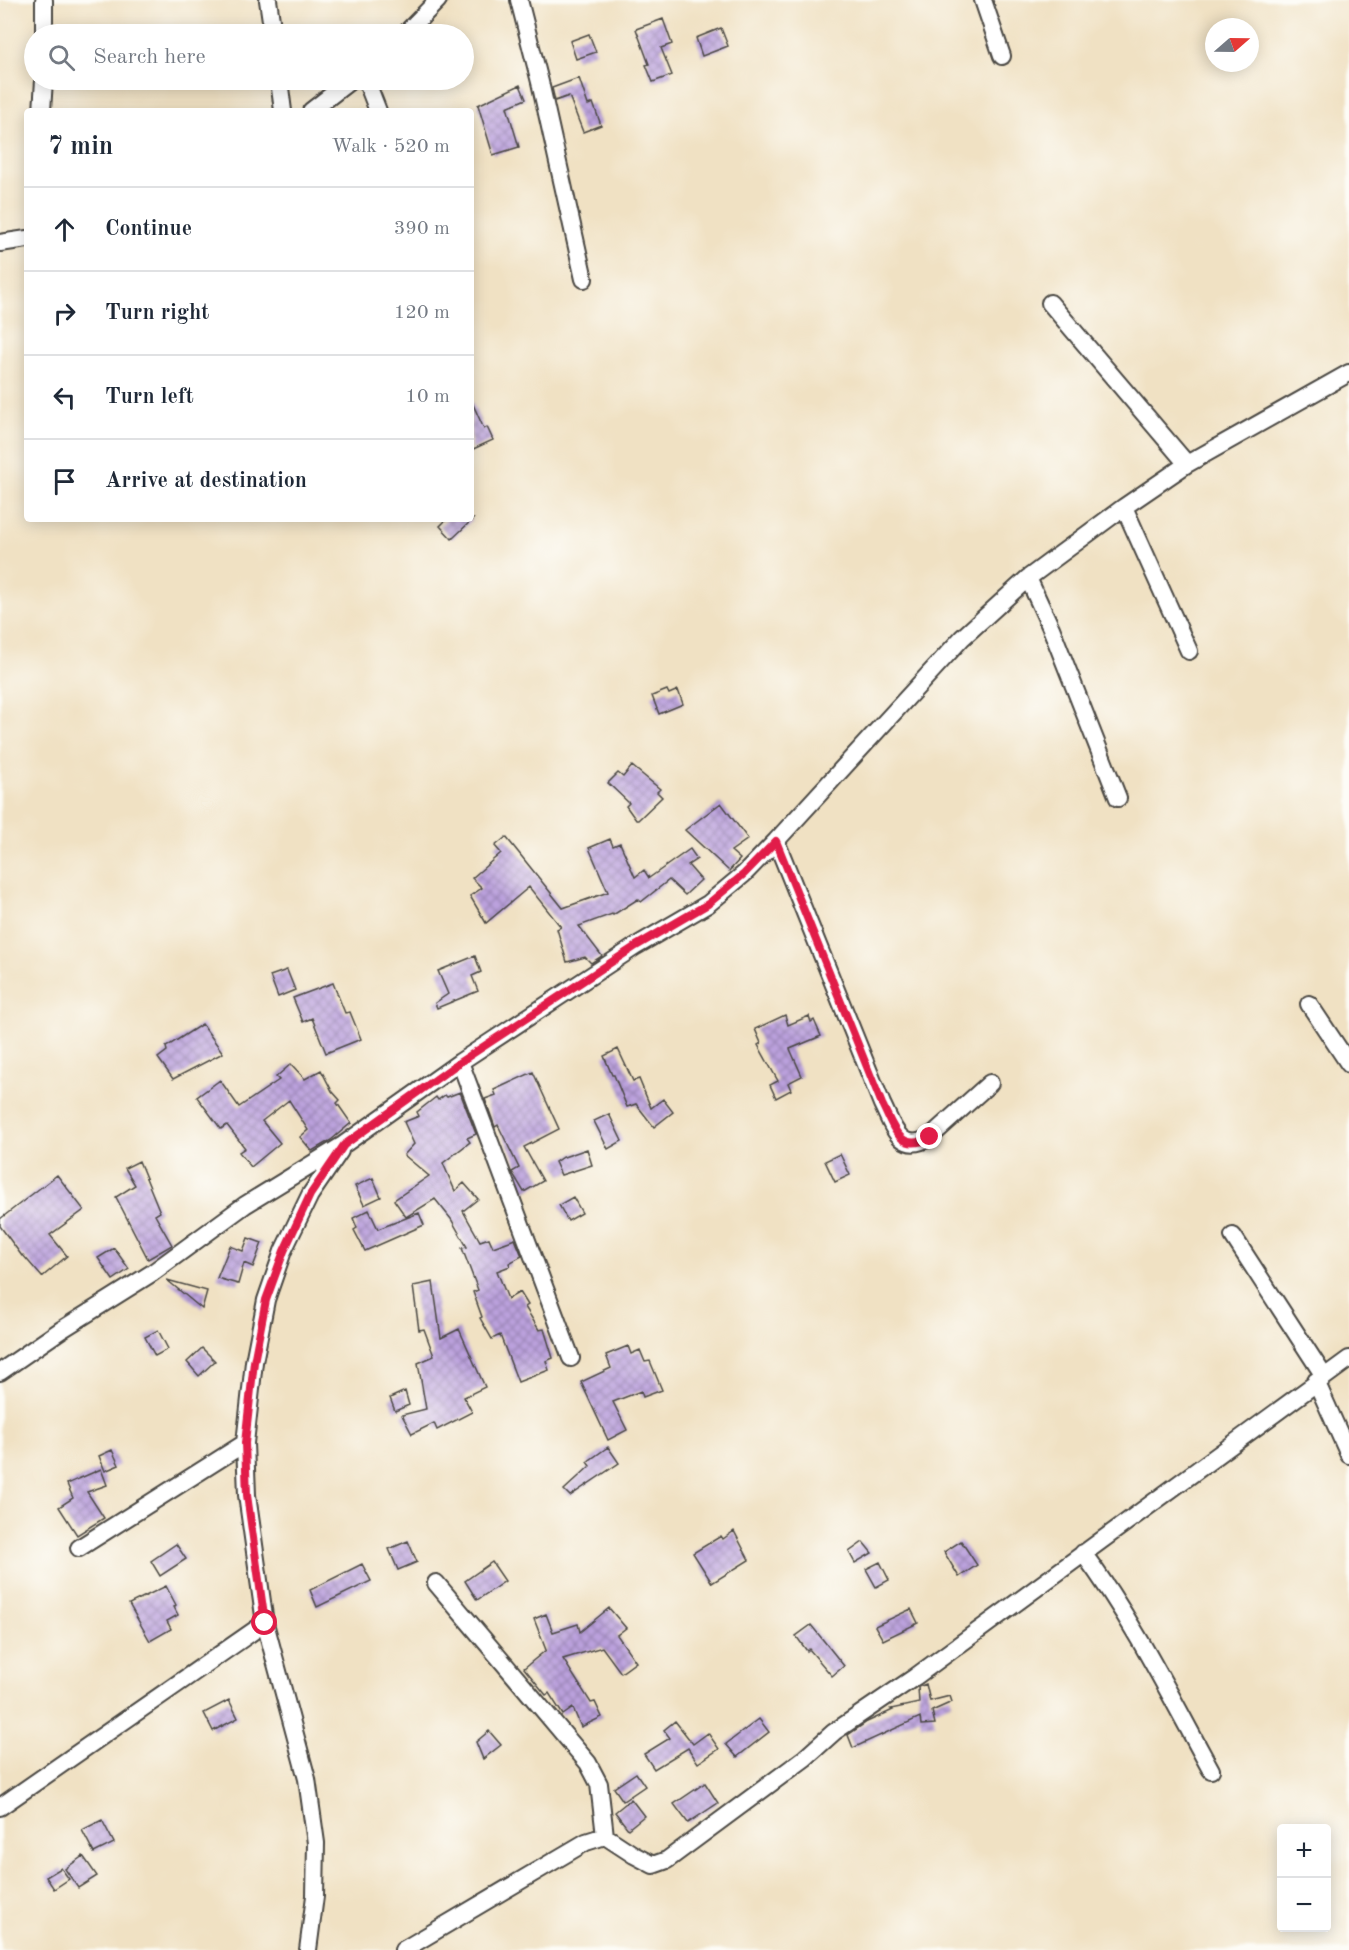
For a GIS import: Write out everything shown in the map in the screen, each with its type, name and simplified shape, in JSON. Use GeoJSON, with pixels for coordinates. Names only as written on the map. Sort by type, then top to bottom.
{"type":"FeatureCollection","features":[{"type":"Feature","properties":{"kind":"street"},"geometry":{"type":"LineString","coordinates":[[44,0],[44,24]]}},
{"type":"Feature","properties":{"kind":"street"},"geometry":{"type":"LineString","coordinates":[[268,0],[272,24]]}},
{"type":"Feature","properties":{"kind":"street"},"geometry":{"type":"LineString","coordinates":[[519,0],[540,82],[584,279]]}},
{"type":"Feature","properties":{"kind":"street"},"geometry":{"type":"LineString","coordinates":[[983,0],[1002,56]]}},
{"type":"Feature","properties":{"kind":"street"},"geometry":{"type":"LineString","coordinates":[[413,24],[431,3]]}},
{"type":"Feature","properties":{"kind":"street"},"geometry":{"type":"LineString","coordinates":[[42,108],[43,90]]}},
{"type":"Feature","properties":{"kind":"street"},"geometry":{"type":"LineString","coordinates":[[280,90],[282,108]]}},
{"type":"Feature","properties":{"kind":"street"},"geometry":{"type":"LineString","coordinates":[[315,108],[338,90]]}},
{"type":"Feature","properties":{"kind":"street"},"geometry":{"type":"LineString","coordinates":[[370,90],[377,108]]}},
{"type":"Feature","properties":{"kind":"street"},"geometry":{"type":"LineString","coordinates":[[0,243],[24,239]]}},
{"type":"Feature","properties":{"kind":"street"},"geometry":{"type":"LineString","coordinates":[[1050,303],[1187,465]]}},
{"type":"Feature","properties":{"kind":"street"},"geometry":{"type":"LineString","coordinates":[[0,1372],[61,1330],[152,1273],[245,1205],[344,1145],[460,1062],[636,946],[708,904],[744,874],[776,841],[962,638],[1028,578],[1124,507],[1187,465],[1349,373]]}},
{"type":"Feature","properties":{"kind":"street"},"geometry":{"type":"LineString","coordinates":[[1124,507],[1189,651]]}},
{"type":"Feature","properties":{"kind":"street"},"geometry":{"type":"LineString","coordinates":[[1028,578],[1051,628],[1118,798]]}},
{"type":"Feature","properties":{"kind":"street"},"geometry":{"type":"LineString","coordinates":[[776,841],[882,1104],[898,1136],[910,1143],[920,1143],[930,1137],[990,1083]]}},
{"type":"Feature","properties":{"kind":"street"},"geometry":{"type":"LineString","coordinates":[[1309,1004],[1349,1064]]}},
{"type":"Feature","properties":{"kind":"street"},"geometry":{"type":"LineString","coordinates":[[460,1062],[571,1358]]}},
{"type":"Feature","properties":{"kind":"street"},"geometry":{"type":"LineString","coordinates":[[308,1950],[315,1896],[316,1843],[307,1779],[265,1623],[247,1495],[245,1443],[254,1362],[266,1300],[284,1251],[310,1195],[344,1145]]}},
{"type":"Feature","properties":{"kind":"street"},"geometry":{"type":"LineString","coordinates":[[1233,1236],[1320,1378],[1349,1455]]}},
{"type":"Feature","properties":{"kind":"street"},"geometry":{"type":"LineString","coordinates":[[605,1836],[653,1864],[667,1860],[805,1758],[834,1732],[915,1677],[1320,1378],[1349,1359]]}},
{"type":"Feature","properties":{"kind":"street"},"geometry":{"type":"LineString","coordinates":[[79,1548],[245,1443]]}},
{"type":"Feature","properties":{"kind":"street"},"geometry":{"type":"LineString","coordinates":[[1083,1554],[1101,1578],[1140,1641],[1211,1770]]}},
{"type":"Feature","properties":{"kind":"street"},"geometry":{"type":"LineString","coordinates":[[436,1583],[588,1762],[599,1784],[605,1836]]}},
{"type":"Feature","properties":{"kind":"street"},"geometry":{"type":"LineString","coordinates":[[0,1807],[265,1623]]}},
{"type":"Feature","properties":{"kind":"street"},"geometry":{"type":"LineString","coordinates":[[403,1950],[566,1853],[586,1842],[605,1836]]}},
{"type":"Feature","properties":{"kind":"building"},"geometry":{"type":"Polygon","coordinates":[[[663,19],[672,44],[661,48],[672,75],[653,82],[636,29],[663,19]]]}},
{"type":"Feature","properties":{"kind":"building"},"geometry":{"type":"Polygon","coordinates":[[[721,28],[728,46],[702,56],[696,38],[721,28]]]}},
{"type":"Feature","properties":{"kind":"building"},"geometry":{"type":"Polygon","coordinates":[[[589,34],[596,52],[576,59],[570,41],[589,34]]]}},
{"type":"Feature","properties":{"kind":"building"},"geometry":{"type":"Polygon","coordinates":[[[579,78],[588,105],[593,103],[601,125],[583,132],[569,96],[555,101],[552,88],[579,78]]]}},
{"type":"Feature","properties":{"kind":"building"},"geometry":{"type":"Polygon","coordinates":[[[520,85],[526,99],[507,107],[519,147],[493,155],[478,105],[520,85]]]}},
{"type":"Feature","properties":{"kind":"building"},"geometry":{"type":"Polygon","coordinates":[[[474,407],[484,429],[487,427],[493,440],[474,449],[474,407]]]}},
{"type":"Feature","properties":{"kind":"building"},"geometry":{"type":"Polygon","coordinates":[[[444,522],[470,522],[452,539],[440,526],[444,522]]]}},
{"type":"Feature","properties":{"kind":"building"},"geometry":{"type":"Polygon","coordinates":[[[667,690],[669,694],[678,690],[683,704],[659,714],[652,696],[667,690]]]}},
{"type":"Feature","properties":{"kind":"building"},"geometry":{"type":"Polygon","coordinates":[[[632,766],[660,789],[657,792],[662,797],[638,820],[626,806],[629,803],[608,783],[618,773],[623,777],[632,766]]]}},
{"type":"Feature","properties":{"kind":"building"},"geometry":{"type":"Polygon","coordinates":[[[721,803],[748,839],[731,851],[740,859],[729,871],[685,830],[721,803]]]}},
{"type":"Feature","properties":{"kind":"building"},"geometry":{"type":"Polygon","coordinates":[[[506,837],[563,908],[608,892],[589,848],[610,839],[613,846],[620,843],[635,877],[644,870],[649,878],[690,849],[697,859],[688,865],[701,880],[685,895],[669,880],[641,902],[638,899],[613,915],[579,926],[602,956],[591,963],[585,957],[567,962],[557,929],[561,927],[529,887],[486,923],[470,896],[482,888],[472,878],[501,853],[495,846],[506,837]]]}},
{"type":"Feature","properties":{"kind":"building"},"geometry":{"type":"Polygon","coordinates":[[[475,956],[481,972],[472,976],[478,991],[437,1008],[435,1003],[448,994],[438,971],[475,956]]]}},
{"type":"Feature","properties":{"kind":"building"},"geometry":{"type":"Polygon","coordinates":[[[287,970],[295,990],[278,997],[270,976],[287,970]]]}},
{"type":"Feature","properties":{"kind":"building"},"geometry":{"type":"Polygon","coordinates":[[[333,983],[345,1013],[350,1012],[361,1039],[326,1053],[312,1018],[303,1022],[293,998],[333,983]]]}},
{"type":"Feature","properties":{"kind":"building"},"geometry":{"type":"Polygon","coordinates":[[[785,1015],[788,1025],[809,1016],[811,1022],[814,1020],[821,1036],[790,1049],[802,1076],[788,1083],[791,1090],[776,1098],[770,1085],[778,1081],[758,1045],[761,1043],[755,1029],[785,1015]]]}},
{"type":"Feature","properties":{"kind":"building"},"geometry":{"type":"Polygon","coordinates":[[[202,1024],[223,1053],[173,1079],[158,1058],[167,1051],[166,1047],[202,1024]]]}},
{"type":"Feature","properties":{"kind":"building"},"geometry":{"type":"Polygon","coordinates":[[[618,1049],[633,1081],[639,1079],[651,1108],[663,1099],[673,1112],[654,1127],[636,1104],[627,1107],[614,1075],[612,1075],[604,1056],[618,1049]]]}},
{"type":"Feature","properties":{"kind":"building"},"geometry":{"type":"Polygon","coordinates":[[[291,1064],[305,1079],[321,1070],[332,1091],[340,1100],[337,1103],[351,1123],[331,1140],[312,1151],[300,1137],[308,1130],[289,1100],[262,1121],[280,1143],[251,1167],[239,1152],[245,1148],[227,1125],[221,1129],[197,1097],[220,1080],[239,1107],[279,1080],[276,1077],[291,1064]]]}},
{"type":"Feature","properties":{"kind":"building"},"geometry":{"type":"Polygon","coordinates":[[[533,1072],[559,1129],[524,1147],[543,1181],[524,1192],[512,1172],[519,1168],[498,1125],[495,1127],[485,1099],[496,1095],[494,1090],[533,1072]]]}},
{"type":"Feature","properties":{"kind":"building"},"geometry":{"type":"Polygon","coordinates":[[[460,1092],[476,1134],[467,1138],[470,1142],[443,1163],[455,1191],[464,1183],[478,1199],[463,1211],[480,1241],[489,1238],[493,1247],[515,1239],[522,1256],[509,1263],[510,1266],[497,1271],[508,1299],[520,1292],[528,1305],[525,1307],[539,1330],[544,1329],[553,1358],[546,1361],[549,1370],[518,1382],[500,1335],[492,1339],[480,1318],[482,1317],[473,1292],[478,1290],[462,1248],[467,1247],[451,1219],[435,1199],[406,1217],[394,1200],[429,1176],[404,1155],[414,1144],[404,1122],[419,1116],[417,1112],[436,1097],[438,1100],[445,1095],[447,1097],[460,1092]]]}},
{"type":"Feature","properties":{"kind":"building"},"geometry":{"type":"Polygon","coordinates":[[[609,1114],[622,1141],[608,1149],[594,1121],[609,1114]]]}},
{"type":"Feature","properties":{"kind":"building"},"geometry":{"type":"Polygon","coordinates":[[[587,1149],[592,1165],[561,1175],[555,1162],[587,1149]]]}},
{"type":"Feature","properties":{"kind":"building"},"geometry":{"type":"Polygon","coordinates":[[[840,1154],[850,1175],[835,1182],[825,1161],[840,1154]]]}},
{"type":"Feature","properties":{"kind":"building"},"geometry":{"type":"Polygon","coordinates":[[[139,1161],[160,1212],[155,1215],[172,1245],[148,1259],[116,1197],[135,1185],[125,1168],[139,1161]]]}},
{"type":"Feature","properties":{"kind":"building"},"geometry":{"type":"Polygon","coordinates":[[[57,1175],[84,1210],[50,1235],[67,1256],[42,1277],[22,1256],[0,1226],[0,1219],[57,1175]]]}},
{"type":"Feature","properties":{"kind":"building"},"geometry":{"type":"Polygon","coordinates":[[[373,1178],[381,1197],[364,1205],[355,1186],[373,1178]]]}},
{"type":"Feature","properties":{"kind":"building"},"geometry":{"type":"Polygon","coordinates":[[[573,1197],[582,1213],[568,1221],[559,1205],[573,1197]]]}},
{"type":"Feature","properties":{"kind":"building"},"geometry":{"type":"Polygon","coordinates":[[[369,1210],[378,1229],[419,1213],[424,1225],[365,1251],[354,1230],[357,1228],[353,1218],[369,1210]]]}},
{"type":"Feature","properties":{"kind":"building"},"geometry":{"type":"Polygon","coordinates":[[[248,1238],[262,1243],[253,1267],[244,1263],[238,1284],[217,1278],[230,1246],[243,1251],[248,1238]]]}},
{"type":"Feature","properties":{"kind":"building"},"geometry":{"type":"Polygon","coordinates":[[[114,1248],[129,1269],[113,1280],[98,1258],[114,1248]]]}},
{"type":"Feature","properties":{"kind":"building"},"geometry":{"type":"Polygon","coordinates":[[[167,1280],[207,1291],[202,1309],[167,1280]]]}},
{"type":"Feature","properties":{"kind":"building"},"geometry":{"type":"Polygon","coordinates":[[[433,1282],[441,1338],[459,1329],[485,1387],[464,1397],[472,1412],[437,1430],[434,1423],[412,1434],[402,1415],[426,1409],[418,1363],[434,1356],[424,1329],[419,1330],[413,1286],[433,1282]]]}},
{"type":"Feature","properties":{"kind":"building"},"geometry":{"type":"Polygon","coordinates":[[[158,1330],[168,1349],[155,1356],[145,1337],[158,1330]]]}},
{"type":"Feature","properties":{"kind":"building"},"geometry":{"type":"Polygon","coordinates":[[[628,1346],[631,1354],[640,1350],[645,1362],[650,1361],[662,1390],[643,1397],[641,1391],[613,1402],[627,1430],[608,1440],[581,1382],[611,1368],[606,1355],[628,1346]]]}},
{"type":"Feature","properties":{"kind":"building"},"geometry":{"type":"Polygon","coordinates":[[[202,1348],[215,1361],[199,1376],[187,1362],[202,1348]]]}},
{"type":"Feature","properties":{"kind":"building"},"geometry":{"type":"Polygon","coordinates":[[[405,1391],[409,1405],[395,1411],[390,1398],[405,1391]]]}},
{"type":"Feature","properties":{"kind":"building"},"geometry":{"type":"Polygon","coordinates":[[[608,1447],[619,1463],[570,1496],[564,1490],[590,1466],[587,1462],[608,1447]]]}},
{"type":"Feature","properties":{"kind":"building"},"geometry":{"type":"Polygon","coordinates":[[[112,1450],[119,1465],[105,1471],[99,1456],[112,1450]]]}},
{"type":"Feature","properties":{"kind":"building"},"geometry":{"type":"Polygon","coordinates":[[[101,1469],[107,1485],[87,1492],[104,1518],[77,1535],[59,1507],[73,1498],[67,1484],[101,1469]]]}},
{"type":"Feature","properties":{"kind":"building"},"geometry":{"type":"Polygon","coordinates":[[[734,1531],[749,1560],[712,1583],[693,1553],[721,1536],[723,1539],[734,1531]]]}},
{"type":"Feature","properties":{"kind":"building"},"geometry":{"type":"Polygon","coordinates":[[[408,1541],[417,1562],[398,1570],[389,1549],[408,1541]]]}},
{"type":"Feature","properties":{"kind":"building"},"geometry":{"type":"Polygon","coordinates":[[[961,1541],[977,1565],[959,1577],[944,1552],[961,1541]]]}},
{"type":"Feature","properties":{"kind":"building"},"geometry":{"type":"Polygon","coordinates":[[[863,1542],[872,1553],[855,1563],[849,1552],[863,1542]]]}},
{"type":"Feature","properties":{"kind":"building"},"geometry":{"type":"Polygon","coordinates":[[[176,1544],[186,1559],[160,1576],[151,1561],[176,1544]]]}},
{"type":"Feature","properties":{"kind":"building"},"geometry":{"type":"Polygon","coordinates":[[[492,1562],[505,1581],[477,1600],[465,1581],[492,1562]]]}},
{"type":"Feature","properties":{"kind":"building"},"geometry":{"type":"Polygon","coordinates":[[[880,1562],[889,1580],[876,1587],[866,1569],[880,1562]]]}},
{"type":"Feature","properties":{"kind":"building"},"geometry":{"type":"Polygon","coordinates":[[[362,1564],[371,1581],[317,1607],[310,1590],[362,1564]]]}},
{"type":"Feature","properties":{"kind":"building"},"geometry":{"type":"Polygon","coordinates":[[[166,1586],[176,1605],[174,1607],[178,1615],[167,1621],[171,1629],[150,1641],[129,1604],[166,1586]]]}},
{"type":"Feature","properties":{"kind":"building"},"geometry":{"type":"Polygon","coordinates":[[[609,1608],[626,1628],[617,1635],[636,1662],[621,1673],[602,1647],[563,1659],[591,1703],[595,1702],[602,1717],[581,1727],[573,1708],[563,1715],[549,1693],[546,1695],[524,1668],[546,1650],[534,1619],[546,1614],[553,1632],[578,1624],[580,1632],[609,1608]]]}},
{"type":"Feature","properties":{"kind":"building"},"geometry":{"type":"Polygon","coordinates":[[[911,1609],[918,1623],[883,1640],[875,1626],[911,1609]]]}},
{"type":"Feature","properties":{"kind":"building"},"geometry":{"type":"Polygon","coordinates":[[[811,1625],[844,1666],[832,1676],[809,1649],[807,1651],[796,1636],[811,1625]]]}},
{"type":"Feature","properties":{"kind":"building"},"geometry":{"type":"Polygon","coordinates":[[[926,1684],[930,1701],[950,1696],[952,1702],[932,1711],[935,1724],[921,1725],[920,1717],[853,1748],[848,1735],[867,1722],[893,1710],[891,1709],[919,1703],[918,1687],[926,1684]]]}},
{"type":"Feature","properties":{"kind":"building"},"geometry":{"type":"Polygon","coordinates":[[[229,1700],[238,1718],[213,1731],[204,1713],[229,1700]]]}},
{"type":"Feature","properties":{"kind":"building"},"geometry":{"type":"Polygon","coordinates":[[[759,1719],[769,1732],[737,1757],[726,1744],[759,1719]]]}},
{"type":"Feature","properties":{"kind":"building"},"geometry":{"type":"Polygon","coordinates":[[[675,1721],[693,1744],[708,1733],[719,1749],[698,1763],[688,1748],[654,1769],[644,1754],[670,1738],[664,1730],[675,1721]]]}},
{"type":"Feature","properties":{"kind":"building"},"geometry":{"type":"Polygon","coordinates":[[[489,1731],[501,1745],[483,1759],[476,1742],[489,1731]]]}},
{"type":"Feature","properties":{"kind":"building"},"geometry":{"type":"Polygon","coordinates":[[[636,1773],[645,1786],[623,1801],[614,1788],[636,1773]]]}},
{"type":"Feature","properties":{"kind":"building"},"geometry":{"type":"Polygon","coordinates":[[[705,1783],[718,1803],[688,1823],[674,1804],[705,1783]]]}},
{"type":"Feature","properties":{"kind":"building"},"geometry":{"type":"Polygon","coordinates":[[[631,1799],[644,1816],[628,1829],[615,1812],[631,1799]]]}},
{"type":"Feature","properties":{"kind":"building"},"geometry":{"type":"Polygon","coordinates":[[[102,1820],[114,1843],[94,1853],[82,1830],[102,1820]]]}},
{"type":"Feature","properties":{"kind":"building"},"geometry":{"type":"Polygon","coordinates":[[[83,1856],[97,1876],[78,1888],[65,1869],[83,1856]]]}},
{"type":"Feature","properties":{"kind":"building"},"geometry":{"type":"Polygon","coordinates":[[[61,1868],[69,1879],[54,1889],[46,1877],[61,1868]]]}},
{"type":"Feature","properties":{"kind":"route"},"geometry":{"type":"LineString","coordinates":[[265,1623],[247,1495],[245,1443],[254,1362],[266,1300],[284,1251],[310,1195],[344,1145],[460,1062],[636,946],[708,904],[744,874],[776,841],[882,1104],[898,1136],[910,1143],[920,1143],[930,1137]]}}]}
